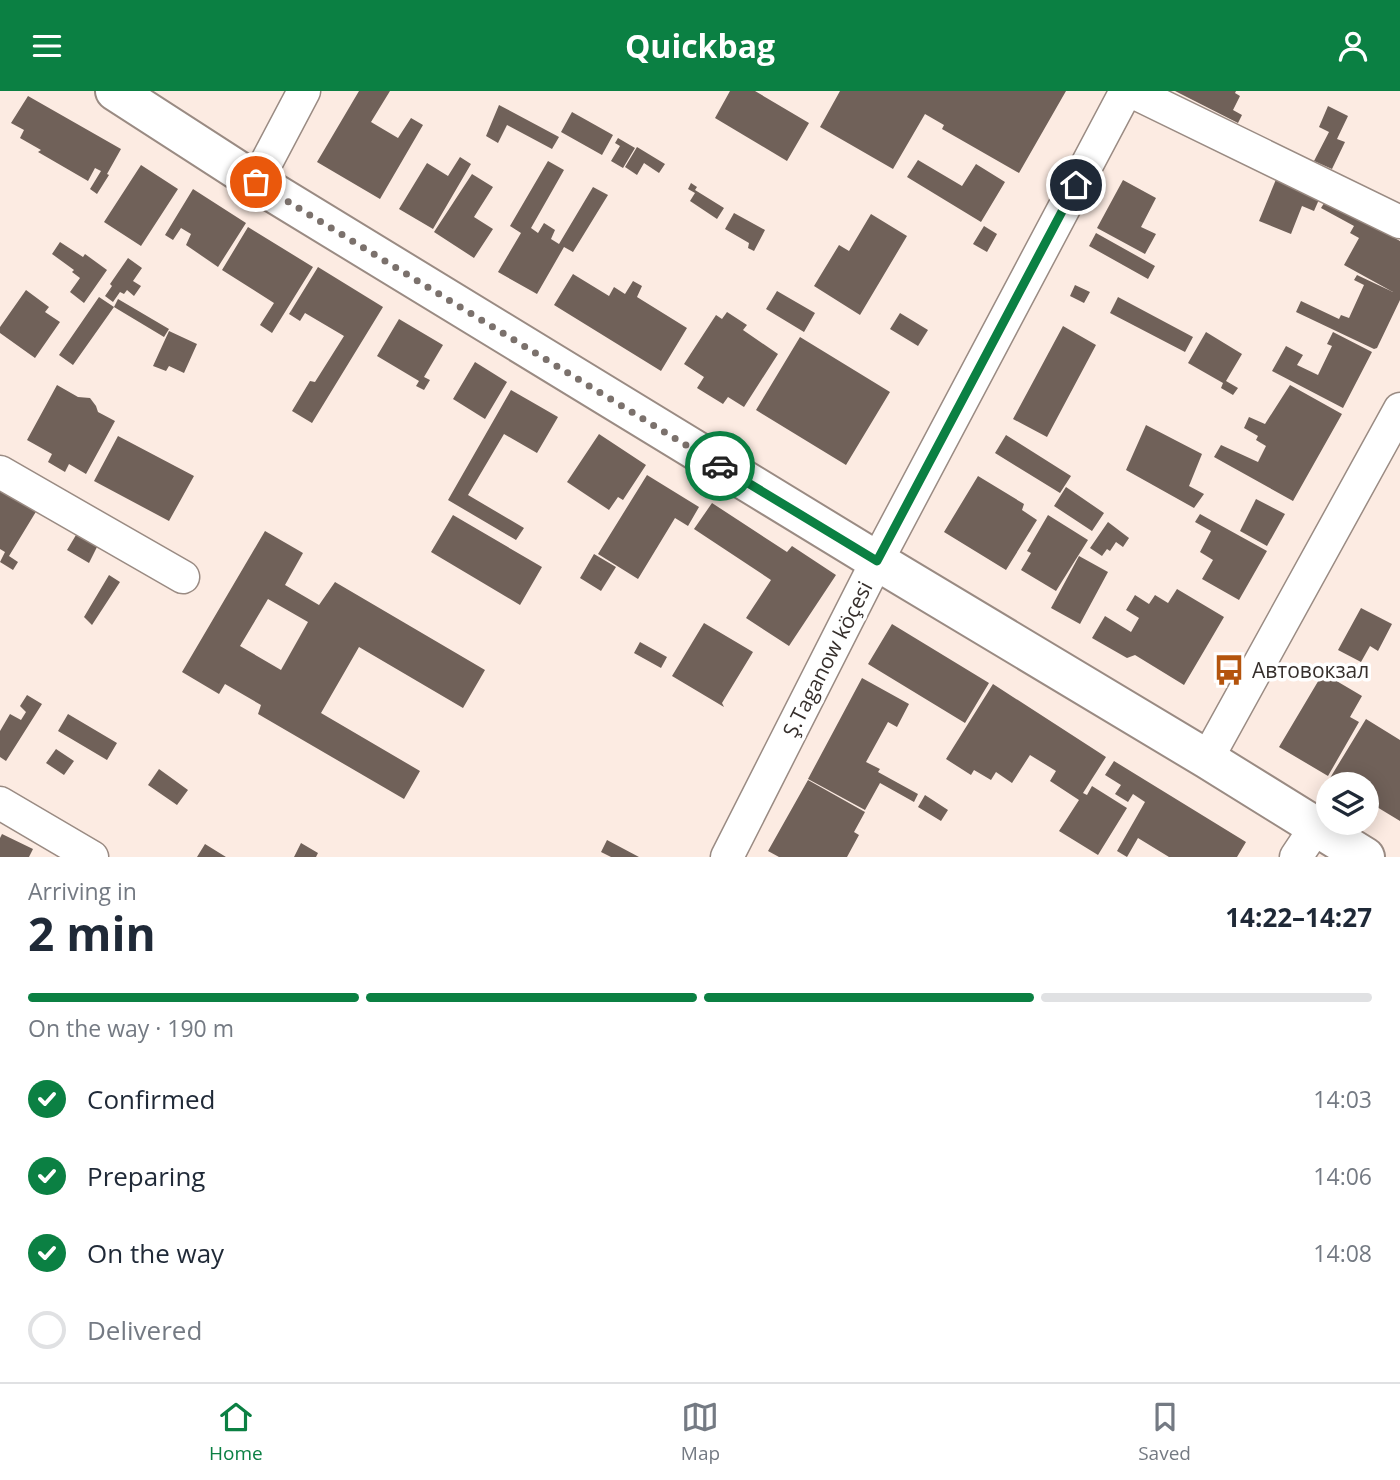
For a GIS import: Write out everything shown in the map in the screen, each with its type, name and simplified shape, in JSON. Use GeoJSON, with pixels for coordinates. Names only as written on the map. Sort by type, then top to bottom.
{"type":"FeatureCollection","features":[{"type":"Feature","properties":{"kind":"main road"},"geometry":{"type":"LineString","coordinates":[[115,91],[256,182],[1207,759],[1306,842],[1366,857]]}},
{"type":"Feature","properties":{"kind":"street"},"geometry":{"type":"LineString","coordinates":[[256,182],[304,91]]}},
{"type":"Feature","properties":{"kind":"street"},"geometry":{"type":"LineString","coordinates":[[1128,91],[1400,222]]}},
{"type":"Feature","properties":{"kind":"street","name":"Ş.Taganow köçesi"},"geometry":{"type":"LineString","coordinates":[[727,857],[877,561],[1128,91]]}},
{"type":"Feature","properties":{"kind":"street"},"geometry":{"type":"LineString","coordinates":[[1207,759],[1400,409]]}},
{"type":"Feature","properties":{"kind":"street"},"geometry":{"type":"LineString","coordinates":[[0,472],[183,577]]}},
{"type":"Feature","properties":{"kind":"street"},"geometry":{"type":"LineString","coordinates":[[0,803],[60,849],[92,857]]}},
{"type":"Feature","properties":{"kind":"building"},"geometry":{"type":"Polygon","coordinates":[[[359,91],[390,91],[371,122],[398,138],[411,118],[423,125],[380,199],[317,162],[359,91]]]}},
{"type":"Feature","properties":{"kind":"building"},"geometry":{"type":"Polygon","coordinates":[[[730,91],[755,91],[809,123],[787,161],[715,118],[730,91]]]}},
{"type":"Feature","properties":{"kind":"building"},"geometry":{"type":"Polygon","coordinates":[[[840,91],[1066,91],[1019,173],[942,129],[944,125],[925,114],[893,169],[820,127],[840,91]]]}},
{"type":"Feature","properties":{"kind":"building"},"geometry":{"type":"Polygon","coordinates":[[[1175,91],[1236,91],[1240,96],[1233,110],[1242,115],[1238,123],[1175,91]]]}},
{"type":"Feature","properties":{"kind":"building"},"geometry":{"type":"Polygon","coordinates":[[[28,96],[121,149],[97,194],[90,189],[101,171],[95,168],[88,181],[38,152],[41,150],[20,138],[24,130],[11,123],[28,96]]]}},
{"type":"Feature","properties":{"kind":"building"},"geometry":{"type":"Polygon","coordinates":[[[499,105],[559,137],[552,149],[507,125],[498,143],[486,136],[499,105]]]}},
{"type":"Feature","properties":{"kind":"building"},"geometry":{"type":"Polygon","coordinates":[[[1328,106],[1348,116],[1337,139],[1345,142],[1332,169],[1314,161],[1329,132],[1319,127],[1328,106]]]}},
{"type":"Feature","properties":{"kind":"building"},"geometry":{"type":"Polygon","coordinates":[[[572,112],[613,135],[602,155],[561,132],[572,112]]]}},
{"type":"Feature","properties":{"kind":"building"},"geometry":{"type":"Polygon","coordinates":[[[618,138],[635,148],[623,168],[611,161],[620,146],[615,143],[618,138]]]}},
{"type":"Feature","properties":{"kind":"building"},"geometry":{"type":"Polygon","coordinates":[[[637,147],[665,164],[659,173],[644,163],[637,175],[625,167],[637,147]]]}},
{"type":"Feature","properties":{"kind":"building"},"geometry":{"type":"Polygon","coordinates":[[[460,157],[471,164],[433,229],[399,209],[427,163],[448,176],[460,157]]]}},
{"type":"Feature","properties":{"kind":"building"},"geometry":{"type":"Polygon","coordinates":[[[918,160],[962,186],[976,164],[1005,182],[981,222],[907,177],[918,160]]]}},
{"type":"Feature","properties":{"kind":"building"},"geometry":{"type":"Polygon","coordinates":[[[548,161],[564,170],[531,228],[538,233],[544,223],[555,230],[551,239],[559,244],[593,187],[608,195],[573,252],[564,247],[537,294],[498,272],[521,233],[510,226],[548,161]]]}},
{"type":"Feature","properties":{"kind":"building"},"geometry":{"type":"Polygon","coordinates":[[[141,165],[178,189],[141,246],[104,222],[141,165]]]}},
{"type":"Feature","properties":{"kind":"building"},"geometry":{"type":"Polygon","coordinates":[[[472,174],[493,187],[474,217],[493,229],[474,258],[434,232],[472,174]]]}},
{"type":"Feature","properties":{"kind":"building"},"geometry":{"type":"Polygon","coordinates":[[[1277,177],[1321,195],[1314,211],[1302,206],[1291,234],[1259,221],[1277,177]]]}},
{"type":"Feature","properties":{"kind":"building"},"geometry":{"type":"Polygon","coordinates":[[[1123,180],[1156,198],[1141,227],[1156,234],[1145,254],[1097,228],[1123,180]]]}},
{"type":"Feature","properties":{"kind":"building"},"geometry":{"type":"Polygon","coordinates":[[[691,183],[697,187],[695,190],[724,208],[717,219],[690,201],[695,193],[688,189],[691,183]]]}},
{"type":"Feature","properties":{"kind":"building"},"geometry":{"type":"Polygon","coordinates":[[[193,189],[246,223],[218,267],[186,245],[191,234],[181,228],[173,240],[165,235],[193,189]]]}},
{"type":"Feature","properties":{"kind":"building"},"geometry":{"type":"Polygon","coordinates":[[[1326,200],[1400,241],[1400,300],[1377,348],[1374,349],[1296,312],[1301,301],[1339,319],[1341,315],[1349,318],[1364,285],[1354,280],[1357,275],[1393,292],[1344,265],[1359,238],[1350,233],[1354,226],[1321,208],[1326,200]]]}},
{"type":"Feature","properties":{"kind":"building"},"geometry":{"type":"Polygon","coordinates":[[[734,213],[765,230],[754,251],[748,248],[749,243],[725,229],[734,213]]]}},
{"type":"Feature","properties":{"kind":"building"},"geometry":{"type":"Polygon","coordinates":[[[871,214],[907,236],[860,315],[814,286],[839,245],[849,251],[871,214]]]}},
{"type":"Feature","properties":{"kind":"building"},"geometry":{"type":"Polygon","coordinates":[[[984,226],[997,234],[987,252],[973,244],[984,226]]]}},
{"type":"Feature","properties":{"kind":"building"},"geometry":{"type":"Polygon","coordinates":[[[248,227],[313,267],[272,333],[260,325],[274,303],[222,270],[248,227]]]}},
{"type":"Feature","properties":{"kind":"building"},"geometry":{"type":"Polygon","coordinates":[[[1096,233],[1155,266],[1148,279],[1089,246],[1096,233]]]}},
{"type":"Feature","properties":{"kind":"building"},"geometry":{"type":"Polygon","coordinates":[[[60,242],[83,257],[85,254],[107,270],[84,303],[70,292],[80,278],[72,272],[74,270],[52,254],[60,242]]]}},
{"type":"Feature","properties":{"kind":"building"},"geometry":{"type":"Polygon","coordinates":[[[128,258],[142,268],[133,281],[141,286],[134,296],[127,290],[124,294],[120,292],[113,302],[105,296],[128,258]]]}},
{"type":"Feature","properties":{"kind":"building"},"geometry":{"type":"Polygon","coordinates":[[[318,267],[383,307],[312,423],[292,411],[310,381],[315,382],[344,336],[305,313],[300,321],[289,314],[318,267]]]}},
{"type":"Feature","properties":{"kind":"building"},"geometry":{"type":"Polygon","coordinates":[[[573,274],[609,296],[614,287],[625,294],[633,281],[642,286],[637,297],[687,328],[661,371],[554,305],[573,274]]]}},
{"type":"Feature","properties":{"kind":"building"},"geometry":{"type":"Polygon","coordinates":[[[1075,285],[1090,292],[1084,303],[1070,296],[1075,285]]]}},
{"type":"Feature","properties":{"kind":"building"},"geometry":{"type":"Polygon","coordinates":[[[26,290],[49,307],[45,312],[60,322],[35,358],[0,333],[0,327],[26,290]]]}},
{"type":"Feature","properties":{"kind":"building"},"geometry":{"type":"Polygon","coordinates":[[[777,291],[815,313],[804,332],[766,309],[777,291]]]}},
{"type":"Feature","properties":{"kind":"building"},"geometry":{"type":"Polygon","coordinates":[[[99,297],[114,307],[73,365],[59,355],[99,297]]]}},
{"type":"Feature","properties":{"kind":"building"},"geometry":{"type":"Polygon","coordinates":[[[1118,297],[1193,337],[1185,352],[1110,313],[1118,297]]]}},
{"type":"Feature","properties":{"kind":"building"},"geometry":{"type":"Polygon","coordinates":[[[118,299],[169,329],[164,337],[114,307],[118,299]]]}},
{"type":"Feature","properties":{"kind":"building"},"geometry":{"type":"Polygon","coordinates":[[[727,312],[747,325],[743,330],[778,354],[744,407],[728,397],[723,404],[697,388],[704,377],[684,364],[716,315],[722,319],[727,312]]]}},
{"type":"Feature","properties":{"kind":"building"},"geometry":{"type":"Polygon","coordinates":[[[900,313],[928,330],[918,346],[890,329],[900,313]]]}},
{"type":"Feature","properties":{"kind":"building"},"geometry":{"type":"Polygon","coordinates":[[[399,319],[443,345],[424,377],[430,380],[424,390],[416,386],[419,381],[377,356],[399,319]]]}},
{"type":"Feature","properties":{"kind":"building"},"geometry":{"type":"Polygon","coordinates":[[[1063,326],[1096,345],[1047,437],[1013,419],[1063,326]]]}},
{"type":"Feature","properties":{"kind":"building"},"geometry":{"type":"Polygon","coordinates":[[[169,331],[197,344],[184,373],[169,366],[166,371],[153,366],[169,331]]]}},
{"type":"Feature","properties":{"kind":"building"},"geometry":{"type":"Polygon","coordinates":[[[1206,332],[1242,354],[1226,381],[1238,388],[1233,395],[1221,388],[1223,383],[1188,363],[1206,332]]]}},
{"type":"Feature","properties":{"kind":"building"},"geometry":{"type":"Polygon","coordinates":[[[1333,332],[1372,352],[1343,408],[1272,371],[1286,346],[1303,355],[1297,365],[1318,375],[1332,346],[1327,344],[1333,332]]]}},
{"type":"Feature","properties":{"kind":"building"},"geometry":{"type":"Polygon","coordinates":[[[800,337],[890,392],[846,465],[756,410],[800,337]]]}},
{"type":"Feature","properties":{"kind":"building"},"geometry":{"type":"Polygon","coordinates":[[[475,362],[507,382],[485,419],[453,399],[475,362]]]}},
{"type":"Feature","properties":{"kind":"building"},"geometry":{"type":"Polygon","coordinates":[[[57,385],[78,397],[90,398],[98,412],[115,421],[86,474],[69,464],[65,472],[48,462],[52,454],[27,440],[57,385]]]}},
{"type":"Feature","properties":{"kind":"building"},"geometry":{"type":"Polygon","coordinates":[[[1290,385],[1342,414],[1293,501],[1214,457],[1221,445],[1258,462],[1266,446],[1256,440],[1258,436],[1244,428],[1249,417],[1265,424],[1290,385]]]}},
{"type":"Feature","properties":{"kind":"building"},"geometry":{"type":"Polygon","coordinates":[[[511,390],[558,417],[537,453],[504,434],[468,495],[524,528],[516,540],[448,500],[511,390]]]}},
{"type":"Feature","properties":{"kind":"building"},"geometry":{"type":"Polygon","coordinates":[[[1146,425],[1202,454],[1189,486],[1204,494],[1194,508],[1126,470],[1146,425]]]}},
{"type":"Feature","properties":{"kind":"building"},"geometry":{"type":"Polygon","coordinates":[[[599,434],[646,465],[623,500],[618,497],[609,510],[567,482],[599,434]]]}},
{"type":"Feature","properties":{"kind":"building"},"geometry":{"type":"Polygon","coordinates":[[[1006,435],[1071,476],[1060,493],[995,453],[1006,435]]]}},
{"type":"Feature","properties":{"kind":"building"},"geometry":{"type":"Polygon","coordinates":[[[118,436],[194,476],[169,521],[94,481],[118,436]]]}},
{"type":"Feature","properties":{"kind":"building"},"geometry":{"type":"Polygon","coordinates":[[[647,475],[699,507],[688,526],[675,518],[638,579],[598,554],[647,475]]]}},
{"type":"Feature","properties":{"kind":"building"},"geometry":{"type":"Polygon","coordinates":[[[978,476],[1024,504],[1022,510],[1037,520],[1006,570],[944,532],[978,476]]]}},
{"type":"Feature","properties":{"kind":"building"},"geometry":{"type":"Polygon","coordinates":[[[1066,487],[1104,513],[1092,531],[1054,506],[1066,487]]]}},
{"type":"Feature","properties":{"kind":"building"},"geometry":{"type":"Polygon","coordinates":[[[0,488],[37,510],[9,556],[18,562],[13,570],[0,562],[5,552],[0,549],[0,488]]]}},
{"type":"Feature","properties":{"kind":"building"},"geometry":{"type":"Polygon","coordinates":[[[1256,499],[1285,514],[1267,546],[1240,531],[1256,499]]]}},
{"type":"Feature","properties":{"kind":"building"},"geometry":{"type":"Polygon","coordinates":[[[712,503],[787,552],[792,546],[836,575],[789,646],[746,618],[771,580],[694,529],[712,503]]]}},
{"type":"Feature","properties":{"kind":"building"},"geometry":{"type":"Polygon","coordinates":[[[1200,514],[1267,551],[1239,600],[1202,579],[1213,560],[1200,552],[1211,531],[1195,522],[1200,514]]]}},
{"type":"Feature","properties":{"kind":"building"},"geometry":{"type":"Polygon","coordinates":[[[453,515],[542,567],[520,605],[431,552],[453,515]]]}},
{"type":"Feature","properties":{"kind":"building"},"geometry":{"type":"Polygon","coordinates":[[[1048,515],[1088,540],[1056,591],[1021,570],[1031,553],[1027,551],[1048,515]]]}},
{"type":"Feature","properties":{"kind":"building"},"geometry":{"type":"Polygon","coordinates":[[[1108,522],[1129,538],[1123,547],[1116,542],[1110,551],[1107,549],[1102,556],[1090,548],[1108,522]]]}},
{"type":"Feature","properties":{"kind":"building"},"geometry":{"type":"Polygon","coordinates":[[[265,531],[303,553],[285,585],[319,605],[335,582],[485,670],[463,708],[359,647],[321,713],[420,771],[404,799],[258,714],[261,705],[225,684],[219,694],[182,672],[265,531]],[[268,599],[240,646],[281,670],[308,622],[268,599]]]}},
{"type":"Feature","properties":{"kind":"building"},"geometry":{"type":"Polygon","coordinates":[[[76,535],[97,547],[89,563],[67,550],[76,535]]]}},
{"type":"Feature","properties":{"kind":"building"},"geometry":{"type":"Polygon","coordinates":[[[594,554],[616,567],[601,591],[580,578],[594,554]]]}},
{"type":"Feature","properties":{"kind":"building"},"geometry":{"type":"Polygon","coordinates":[[[1079,556],[1108,572],[1080,624],[1051,608],[1079,556]]]}},
{"type":"Feature","properties":{"kind":"building"},"geometry":{"type":"Polygon","coordinates":[[[109,575],[120,582],[92,625],[84,617],[109,575]]]}},
{"type":"Feature","properties":{"kind":"building"},"geometry":{"type":"Polygon","coordinates":[[[1177,589],[1224,617],[1184,685],[1135,655],[1127,658],[1092,638],[1105,616],[1131,632],[1139,618],[1126,610],[1135,595],[1149,604],[1155,595],[1168,603],[1177,589]]]}},
{"type":"Feature","properties":{"kind":"building"},"geometry":{"type":"Polygon","coordinates":[[[1361,608],[1392,624],[1378,651],[1370,646],[1361,662],[1338,650],[1361,608]]]}},
{"type":"Feature","properties":{"kind":"building"},"geometry":{"type":"Polygon","coordinates":[[[704,623],[753,652],[722,703],[724,707],[672,676],[704,623]]]}},
{"type":"Feature","properties":{"kind":"building"},"geometry":{"type":"Polygon","coordinates":[[[892,624],[989,683],[965,723],[868,664],[892,624]]]}},
{"type":"Feature","properties":{"kind":"building"},"geometry":{"type":"Polygon","coordinates":[[[640,642],[667,657],[661,668],[634,653],[640,642]]]}},
{"type":"Feature","properties":{"kind":"building"},"geometry":{"type":"Polygon","coordinates":[[[1323,673],[1362,696],[1350,717],[1359,722],[1330,772],[1321,772],[1279,747],[1323,673]]]}},
{"type":"Feature","properties":{"kind":"building"},"geometry":{"type":"Polygon","coordinates":[[[862,678],[909,704],[897,727],[888,722],[866,762],[880,769],[878,772],[918,794],[914,802],[880,783],[865,810],[808,779],[862,678]]]}},
{"type":"Feature","properties":{"kind":"building"},"geometry":{"type":"Polygon","coordinates":[[[993,684],[1106,757],[1083,793],[1087,795],[1092,786],[1127,808],[1098,855],[1059,831],[1079,800],[1050,781],[1056,771],[1030,755],[1012,783],[996,772],[991,780],[974,770],[971,775],[946,759],[993,684]]]}},
{"type":"Feature","properties":{"kind":"building"},"geometry":{"type":"Polygon","coordinates":[[[27,695],[42,704],[6,761],[0,757],[0,731],[10,714],[21,720],[26,712],[20,706],[27,695]]]}},
{"type":"Feature","properties":{"kind":"building"},"geometry":{"type":"Polygon","coordinates":[[[68,714],[117,743],[107,760],[58,731],[68,714]]]}},
{"type":"Feature","properties":{"kind":"building"},"geometry":{"type":"Polygon","coordinates":[[[1366,719],[1400,740],[1400,821],[1379,808],[1379,772],[1334,772],[1366,719]]]}},
{"type":"Feature","properties":{"kind":"building"},"geometry":{"type":"Polygon","coordinates":[[[56,749],[74,761],[64,775],[46,763],[56,749]]]}},
{"type":"Feature","properties":{"kind":"building"},"geometry":{"type":"Polygon","coordinates":[[[1114,761],[1246,842],[1237,857],[1169,857],[1138,838],[1127,857],[1117,851],[1145,802],[1133,794],[1128,802],[1115,794],[1121,785],[1105,775],[1114,761]]]}},
{"type":"Feature","properties":{"kind":"building"},"geometry":{"type":"Polygon","coordinates":[[[159,769],[188,790],[177,805],[148,785],[159,769]]]}},
{"type":"Feature","properties":{"kind":"building"},"geometry":{"type":"Polygon","coordinates":[[[808,780],[865,812],[854,832],[859,835],[847,857],[779,857],[768,851],[808,780]]]}},
{"type":"Feature","properties":{"kind":"building"},"geometry":{"type":"Polygon","coordinates":[[[925,795],[948,810],[941,821],[918,807],[925,795]]]}},
{"type":"Feature","properties":{"kind":"building"},"geometry":{"type":"Polygon","coordinates":[[[2,834],[33,849],[29,857],[0,857],[2,834]]]}},
{"type":"Feature","properties":{"kind":"building"},"geometry":{"type":"Polygon","coordinates":[[[607,840],[639,857],[611,857],[601,852],[607,840]]]}},
{"type":"Feature","properties":{"kind":"building"},"geometry":{"type":"Polygon","coordinates":[[[301,843],[318,853],[316,857],[294,857],[301,843]]]}},
{"type":"Feature","properties":{"kind":"building"},"geometry":{"type":"Polygon","coordinates":[[[205,844],[226,857],[197,857],[205,844]]]}},
{"type":"Feature","properties":{"kind":"way so far"},"geometry":{"type":"LineString","coordinates":[[256,182],[720,466]]}},
{"type":"Feature","properties":{"kind":"place","name":"Автовокзал"},"geometry":{"type":"Point","coordinates":[1229,670]}},
{"type":"Feature","properties":{"kind":"route"},"geometry":{"type":"LineString","coordinates":[[720,466],[877,561],[1076,185]]}}]}
